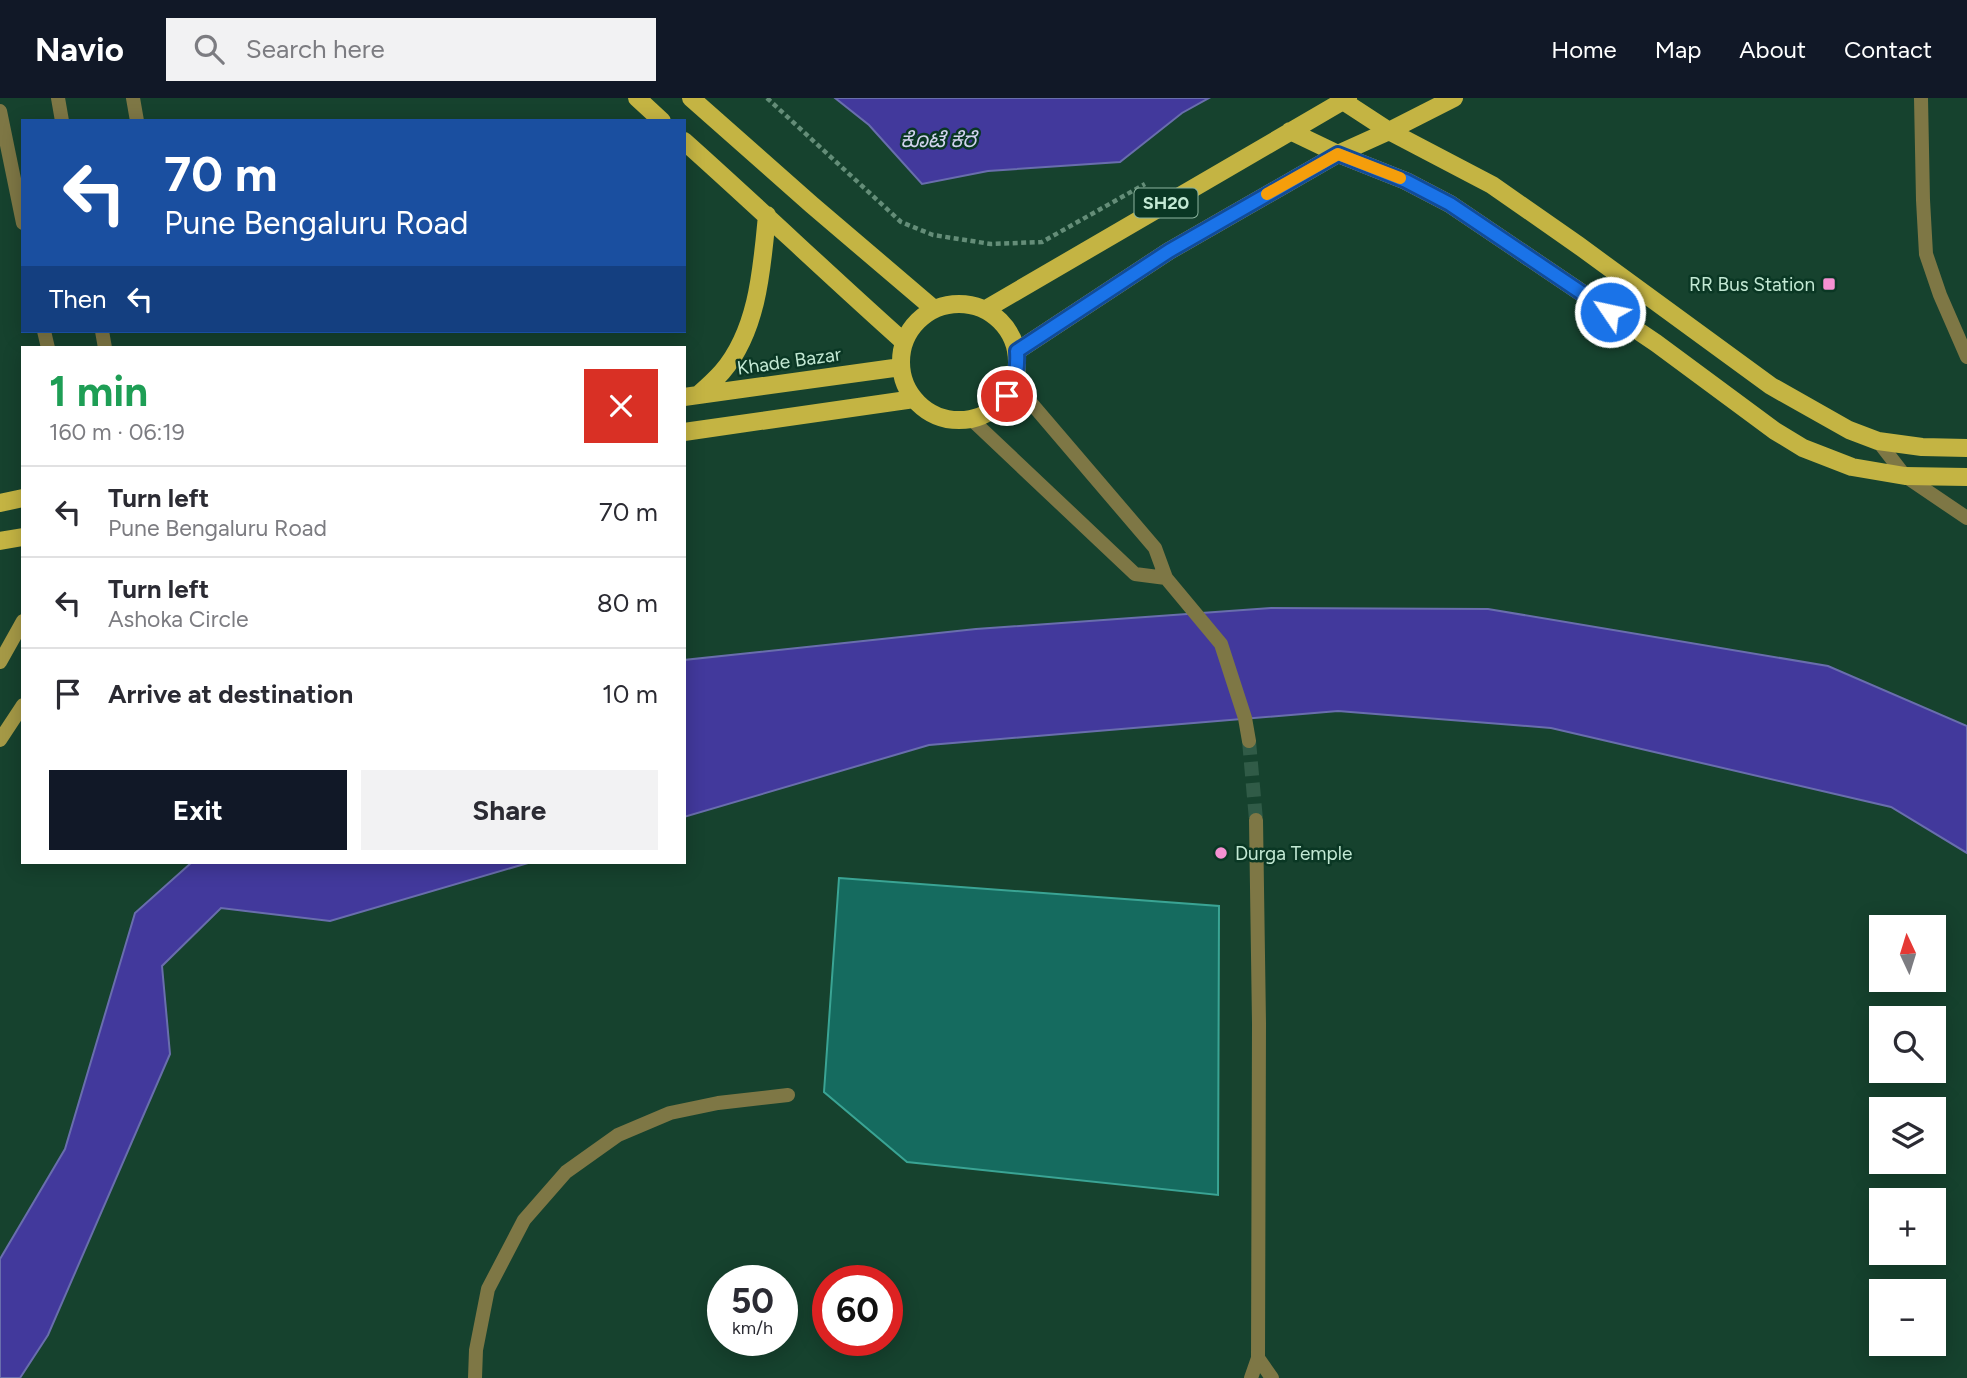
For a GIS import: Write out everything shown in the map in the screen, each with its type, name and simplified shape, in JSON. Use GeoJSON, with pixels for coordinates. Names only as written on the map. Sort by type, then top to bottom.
{"type":"FeatureCollection","features":[{"type":"Feature","properties":{"kind":"main road"},"geometry":{"type":"LineString","coordinates":[[637,98],[660,119]]}},
{"type":"Feature","properties":{"kind":"main road"},"geometry":{"type":"LineString","coordinates":[[691,98],[934,309]]}},
{"type":"Feature","properties":{"kind":"main road","name":"SH20"},"geometry":{"type":"LineString","coordinates":[[1017,351],[1169,251],[1338,154],[1454,98]]}},
{"type":"Feature","properties":{"kind":"main road","name":"SH20"},"geometry":{"type":"LineString","coordinates":[[986,309],[1346,99],[1389,131],[1492,185],[1770,386],[1849,430],[1878,441],[1922,447],[1967,448]]}},
{"type":"Feature","properties":{"kind":"main road"},"geometry":{"type":"LineString","coordinates":[[1290,131],[1338,154],[1406,181],[1450,204],[1656,343],[1775,431],[1803,448],[1852,467],[1905,476],[1967,477]]}},
{"type":"Feature","properties":{"kind":"main road"},"geometry":{"type":"LineString","coordinates":[[686,143],[904,342]]}},
{"type":"Feature","properties":{"kind":"main road"},"geometry":{"type":"LineString","coordinates":[[691,396],[723,371],[748,326],[761,272],[767,215]]}},
{"type":"Feature","properties":{"kind":"main road"},"geometry":{"type":"LineString","coordinates":[[951,304],[969,304],[986,309],[1000,320],[1011,334],[1017,351],[1018,367],[1014,383],[1007,396],[985,415],[955,421],[940,417],[926,410],[914,399],[905,384],[901,367],[904,342],[916,323],[934,309],[951,304]]}},
{"type":"Feature","properties":{"kind":"main road","name":"Khade Bazar"},"geometry":{"type":"LineString","coordinates":[[691,396],[901,367]]}},
{"type":"Feature","properties":{"kind":"main road"},"geometry":{"type":"LineString","coordinates":[[686,432],[914,399]]}},
{"type":"Feature","properties":{"kind":"main road"},"geometry":{"type":"LineString","coordinates":[[0,503],[21,498]]}},
{"type":"Feature","properties":{"kind":"main road"},"geometry":{"type":"LineString","coordinates":[[0,541],[21,537]]}},
{"type":"Feature","properties":{"kind":"main road"},"geometry":{"type":"LineString","coordinates":[[0,662],[21,625]]}},
{"type":"Feature","properties":{"kind":"main road"},"geometry":{"type":"LineString","coordinates":[[0,740],[21,708]]}},
{"type":"Feature","properties":{"kind":"street"},"geometry":{"type":"LineString","coordinates":[[58,98],[62,119]]}},
{"type":"Feature","properties":{"kind":"street"},"geometry":{"type":"LineString","coordinates":[[134,98],[137,119]]}},
{"type":"Feature","properties":{"kind":"street"},"geometry":{"type":"LineString","coordinates":[[1921,98],[1926,254],[1940,295],[1967,357]]}},
{"type":"Feature","properties":{"kind":"street"},"geometry":{"type":"LineString","coordinates":[[0,111],[21,213]]}},
{"type":"Feature","properties":{"kind":"street"},"geometry":{"type":"LineString","coordinates":[[1014,383],[1155,548],[1166,578],[1221,644],[1245,718],[1249,741]]}},
{"type":"Feature","properties":{"kind":"street"},"geometry":{"type":"LineString","coordinates":[[971,419],[1135,574],[1166,578]]}},
{"type":"Feature","properties":{"kind":"street"},"geometry":{"type":"LineString","coordinates":[[1878,441],[1905,476],[1967,518]]}},
{"type":"Feature","properties":{"kind":"street"},"geometry":{"type":"LineString","coordinates":[[1251,1378],[1258,1358],[1259,1023],[1256,820]]}},
{"type":"Feature","properties":{"kind":"street"},"geometry":{"type":"LineString","coordinates":[[475,1378],[476,1350],[488,1289],[524,1220],[566,1172],[618,1135],[670,1113],[718,1103],[788,1095]]}},
{"type":"Feature","properties":{"kind":"street"},"geometry":{"type":"LineString","coordinates":[[1258,1358],[1272,1378]]}},
{"type":"Feature","properties":{"kind":"path"},"geometry":{"type":"LineString","coordinates":[[767,98],[901,222],[933,235],[991,244],[1042,242],[1147,183]]}},
{"type":"Feature","properties":{"kind":"water","name":"ಕೊಟೆ ಕೆರೆ"},"geometry":{"type":"Polygon","coordinates":[[[835,98],[1209,98],[1182,113],[1120,162],[988,171],[922,184],[869,125],[835,98]]]}},
{"type":"Feature","properties":{"kind":"water"},"geometry":{"type":"Polygon","coordinates":[[[1271,608],[1488,609],[1828,666],[1967,726],[1967,853],[1891,807],[1551,728],[1338,711],[929,745],[686,816],[686,660],[976,629],[1271,608]]]}},
{"type":"Feature","properties":{"kind":"water"},"geometry":{"type":"Polygon","coordinates":[[[190,864],[525,864],[330,921],[221,908],[162,966],[170,1054],[48,1335],[20,1378],[0,1378],[0,1259],[65,1149],[135,913],[190,864]]]}},
{"type":"Feature","properties":{"kind":"building"},"geometry":{"type":"Polygon","coordinates":[[[839,878],[1219,906],[1218,1195],[907,1162],[824,1092],[839,878]]]}},
{"type":"Feature","properties":{"kind":"tunnel"},"geometry":{"type":"LineString","coordinates":[[1249,741],[1256,820]]}},
{"type":"Feature","properties":{"kind":"slow traffic"},"geometry":{"type":"LineString","coordinates":[[1267,194],[1338,154],[1400,178]]}},
{"type":"Feature","properties":{"kind":"place","name":"RR Bus Station"},"geometry":{"type":"Point","coordinates":[1829,284]}},
{"type":"Feature","properties":{"kind":"place","name":"Durga Temple"},"geometry":{"type":"Point","coordinates":[1221,853]}},
{"type":"Feature","properties":{"kind":"route"},"geometry":{"type":"LineString","coordinates":[[1007,396],[1018,367],[1017,351],[1169,251],[1338,154],[1406,181],[1450,204],[1610,312]]}}]}
